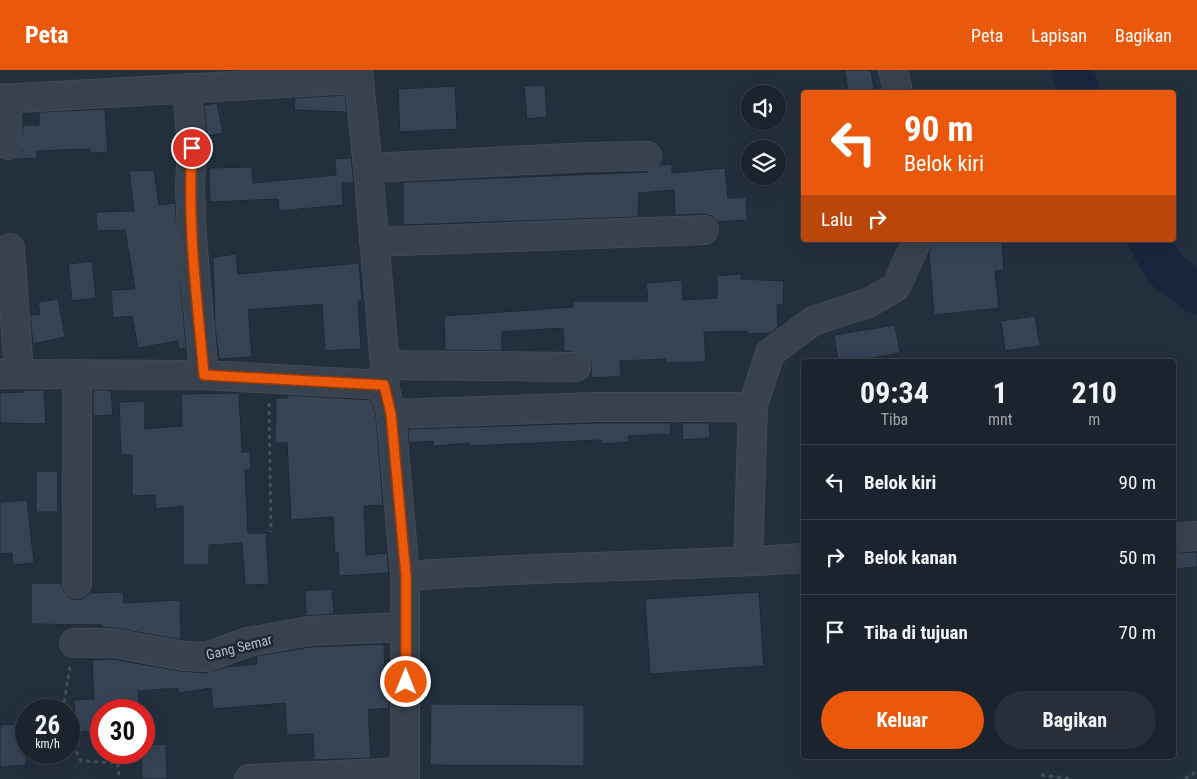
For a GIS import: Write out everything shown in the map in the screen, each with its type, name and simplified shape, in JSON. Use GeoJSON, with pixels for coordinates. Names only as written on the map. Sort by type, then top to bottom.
{"type":"FeatureCollection","features":[{"type":"Feature","properties":{"kind":"street"},"geometry":{"type":"LineString","coordinates":[[893,70],[898,90]]}},
{"type":"Feature","properties":{"kind":"street"},"geometry":{"type":"LineString","coordinates":[[8,145],[3,99],[358,75],[368,168],[384,375],[391,414],[406,576],[406,775],[248,779]]}},
{"type":"Feature","properties":{"kind":"street"},"geometry":{"type":"LineString","coordinates":[[187,88],[192,148],[190,187],[192,238],[204,375]]}},
{"type":"Feature","properties":{"kind":"street"},"geometry":{"type":"LineString","coordinates":[[368,168],[590,156],[647,156]]}},
{"type":"Feature","properties":{"kind":"street"},"geometry":{"type":"LineString","coordinates":[[374,242],[704,230]]}},
{"type":"Feature","properties":{"kind":"street"},"geometry":{"type":"LineString","coordinates":[[748,561],[753,405],[770,353],[813,321],[868,303],[896,287],[916,242]]}},
{"type":"Feature","properties":{"kind":"street"},"geometry":{"type":"LineString","coordinates":[[10,248],[9,373],[204,375],[269,378],[576,367]]}},
{"type":"Feature","properties":{"kind":"street"},"geometry":{"type":"LineString","coordinates":[[77,374],[78,584]]}},
{"type":"Feature","properties":{"kind":"street"},"geometry":{"type":"LineString","coordinates":[[391,414],[596,408],[738,407]]}},
{"type":"Feature","properties":{"kind":"street"},"geometry":{"type":"LineString","coordinates":[[1176,538],[1197,536]]}},
{"type":"Feature","properties":{"kind":"street"},"geometry":{"type":"LineString","coordinates":[[406,576],[497,569],[801,558]]}},
{"type":"Feature","properties":{"kind":"street","name":"Gang Semar"},"geometry":{"type":"LineString","coordinates":[[74,643],[113,643],[184,656],[206,657],[248,642],[309,631],[406,627]]}},
{"type":"Feature","properties":{"kind":"path"},"geometry":{"type":"LineString","coordinates":[[269,378],[271,532]]}},
{"type":"Feature","properties":{"kind":"path"},"geometry":{"type":"LineString","coordinates":[[64,699],[71,651],[74,643]]}},
{"type":"Feature","properties":{"kind":"path"},"geometry":{"type":"LineString","coordinates":[[80,759],[81,761],[118,763],[119,779]]}},
{"type":"Feature","properties":{"kind":"path"},"geometry":{"type":"LineString","coordinates":[[1185,779],[1197,771]]}},
{"type":"Feature","properties":{"kind":"path"},"geometry":{"type":"LineString","coordinates":[[1041,775],[1072,779]]}},
{"type":"Feature","properties":{"kind":"building"},"geometry":{"type":"Polygon","coordinates":[[[845,70],[871,70],[874,90],[848,90],[845,70]]]}},
{"type":"Feature","properties":{"kind":"building"},"geometry":{"type":"Polygon","coordinates":[[[545,85],[547,117],[527,119],[524,86],[545,85]]]}},
{"type":"Feature","properties":{"kind":"building"},"geometry":{"type":"Polygon","coordinates":[[[455,86],[457,129],[400,132],[398,89],[455,86]]]}},
{"type":"Feature","properties":{"kind":"building"},"geometry":{"type":"Polygon","coordinates":[[[345,95],[347,112],[294,110],[295,98],[345,95]]]}},
{"type":"Feature","properties":{"kind":"building"},"geometry":{"type":"Polygon","coordinates":[[[217,103],[223,133],[207,136],[204,105],[217,103]]]}},
{"type":"Feature","properties":{"kind":"building"},"geometry":{"type":"Polygon","coordinates":[[[105,109],[108,152],[91,153],[90,149],[37,151],[37,158],[15,159],[22,152],[23,125],[39,125],[39,112],[105,109]]]}},
{"type":"Feature","properties":{"kind":"building"},"geometry":{"type":"Polygon","coordinates":[[[351,158],[354,183],[342,183],[343,205],[279,211],[278,199],[210,202],[209,168],[252,167],[253,183],[336,175],[335,159],[351,158]]]}},
{"type":"Feature","properties":{"kind":"building"},"geometry":{"type":"Polygon","coordinates":[[[672,164],[672,173],[725,168],[728,198],[746,197],[747,220],[717,222],[712,216],[704,214],[675,215],[674,190],[639,193],[638,217],[403,225],[403,182],[647,172],[659,165],[672,164]]]}},
{"type":"Feature","properties":{"kind":"building"},"geometry":{"type":"Polygon","coordinates":[[[154,170],[159,205],[175,203],[186,348],[179,349],[178,341],[138,348],[132,316],[113,318],[111,290],[135,289],[125,230],[97,231],[96,212],[134,211],[129,171],[154,170]]]}},
{"type":"Feature","properties":{"kind":"building"},"geometry":{"type":"Polygon","coordinates":[[[932,242],[1002,242],[1004,270],[995,271],[999,308],[934,315],[929,252],[932,242]]]}},
{"type":"Feature","properties":{"kind":"building"},"geometry":{"type":"Polygon","coordinates":[[[236,254],[238,274],[359,263],[362,301],[358,301],[361,349],[325,351],[322,304],[248,310],[252,357],[219,359],[215,327],[213,257],[236,254]]]}},
{"type":"Feature","properties":{"kind":"building"},"geometry":{"type":"Polygon","coordinates":[[[92,261],[96,298],[72,301],[68,264],[92,261]]]}},
{"type":"Feature","properties":{"kind":"building"},"geometry":{"type":"Polygon","coordinates":[[[741,274],[741,279],[784,281],[783,305],[777,305],[778,327],[771,333],[747,334],[747,331],[704,332],[706,362],[666,363],[666,359],[620,361],[621,376],[592,378],[591,363],[584,354],[564,351],[563,328],[502,332],[502,351],[445,350],[444,316],[573,307],[573,301],[648,301],[646,283],[682,280],[683,300],[717,298],[717,276],[741,274]]]}},
{"type":"Feature","properties":{"kind":"building"},"geometry":{"type":"Polygon","coordinates":[[[58,299],[65,337],[33,344],[30,315],[40,314],[38,302],[58,299]]]}},
{"type":"Feature","properties":{"kind":"building"},"geometry":{"type":"Polygon","coordinates":[[[1035,316],[1040,346],[1005,351],[1001,321],[1035,316]]]}},
{"type":"Feature","properties":{"kind":"building"},"geometry":{"type":"Polygon","coordinates":[[[895,325],[900,353],[866,359],[838,359],[834,335],[895,325]]]}},
{"type":"Feature","properties":{"kind":"building"},"geometry":{"type":"Polygon","coordinates":[[[24,390],[44,390],[46,424],[0,423],[0,393],[24,392],[24,390]]]}},
{"type":"Feature","properties":{"kind":"building"},"geometry":{"type":"Polygon","coordinates":[[[93,390],[111,390],[113,415],[93,416],[93,390]]]}},
{"type":"Feature","properties":{"kind":"building"},"geometry":{"type":"Polygon","coordinates":[[[239,393],[242,452],[250,452],[251,469],[245,470],[248,533],[266,533],[269,584],[245,585],[242,543],[209,545],[209,565],[183,565],[183,506],[156,509],[155,495],[132,496],[132,455],[121,455],[119,402],[145,401],[145,429],[182,426],[181,394],[239,393]]]}},
{"type":"Feature","properties":{"kind":"building"},"geometry":{"type":"Polygon","coordinates":[[[288,395],[372,400],[376,417],[383,505],[364,506],[366,555],[387,553],[389,573],[339,576],[338,552],[335,552],[333,517],[291,520],[287,443],[275,443],[276,398],[288,398],[288,395]]]}},
{"type":"Feature","properties":{"kind":"building"},"geometry":{"type":"Polygon","coordinates":[[[596,423],[670,423],[671,434],[628,436],[629,442],[601,444],[601,440],[470,446],[469,443],[433,446],[433,441],[409,443],[408,429],[596,423]]]}},
{"type":"Feature","properties":{"kind":"building"},"geometry":{"type":"Polygon","coordinates":[[[682,423],[709,423],[710,438],[683,440],[682,423]]]}},
{"type":"Feature","properties":{"kind":"building"},"geometry":{"type":"Polygon","coordinates":[[[36,471],[58,471],[58,512],[36,512],[36,471]]]}},
{"type":"Feature","properties":{"kind":"building"},"geometry":{"type":"Polygon","coordinates":[[[27,500],[34,563],[13,565],[12,553],[0,554],[0,502],[27,500]]]}},
{"type":"Feature","properties":{"kind":"building"},"geometry":{"type":"Polygon","coordinates":[[[1197,552],[1197,567],[1176,569],[1176,553],[1197,552]]]}},
{"type":"Feature","properties":{"kind":"building"},"geometry":{"type":"Polygon","coordinates":[[[31,583],[61,583],[64,592],[70,598],[77,600],[84,598],[90,593],[123,592],[124,603],[180,600],[181,640],[102,627],[102,625],[31,624],[31,583]]]}},
{"type":"Feature","properties":{"kind":"building"},"geometry":{"type":"Polygon","coordinates":[[[332,589],[334,614],[306,616],[305,591],[332,589]]]}},
{"type":"Feature","properties":{"kind":"building"},"geometry":{"type":"Polygon","coordinates":[[[759,592],[764,666],[650,674],[645,599],[759,592]]]}},
{"type":"Feature","properties":{"kind":"building"},"geometry":{"type":"Polygon","coordinates":[[[384,644],[385,680],[389,679],[389,708],[368,710],[371,758],[314,760],[313,734],[287,735],[285,703],[213,709],[211,688],[179,693],[178,688],[138,691],[139,699],[94,699],[92,660],[112,659],[181,671],[205,673],[226,667],[257,664],[256,656],[311,647],[384,644]]]}},
{"type":"Feature","properties":{"kind":"building"},"geometry":{"type":"Polygon","coordinates":[[[90,699],[90,731],[80,732],[80,700],[90,699]]]}},
{"type":"Feature","properties":{"kind":"building"},"geometry":{"type":"Polygon","coordinates":[[[431,704],[584,705],[584,766],[430,765],[431,704]]]}},
{"type":"Feature","properties":{"kind":"building"},"geometry":{"type":"Polygon","coordinates":[[[15,724],[15,764],[26,765],[0,767],[0,725],[15,724]]]}},
{"type":"Feature","properties":{"kind":"building"},"geometry":{"type":"Polygon","coordinates":[[[155,744],[166,744],[167,779],[142,779],[141,764],[155,764],[155,744]]]}},
{"type":"Feature","properties":{"kind":"waterway"},"geometry":{"type":"LineString","coordinates":[[1072,70],[1078,90]]}},
{"type":"Feature","properties":{"kind":"waterway"},"geometry":{"type":"LineString","coordinates":[[1149,242],[1166,270],[1197,294]]}},
{"type":"Feature","properties":{"kind":"route"},"geometry":{"type":"LineString","coordinates":[[192,148],[190,187],[192,238],[204,375],[384,385],[391,414],[406,576],[406,682]]}}]}
